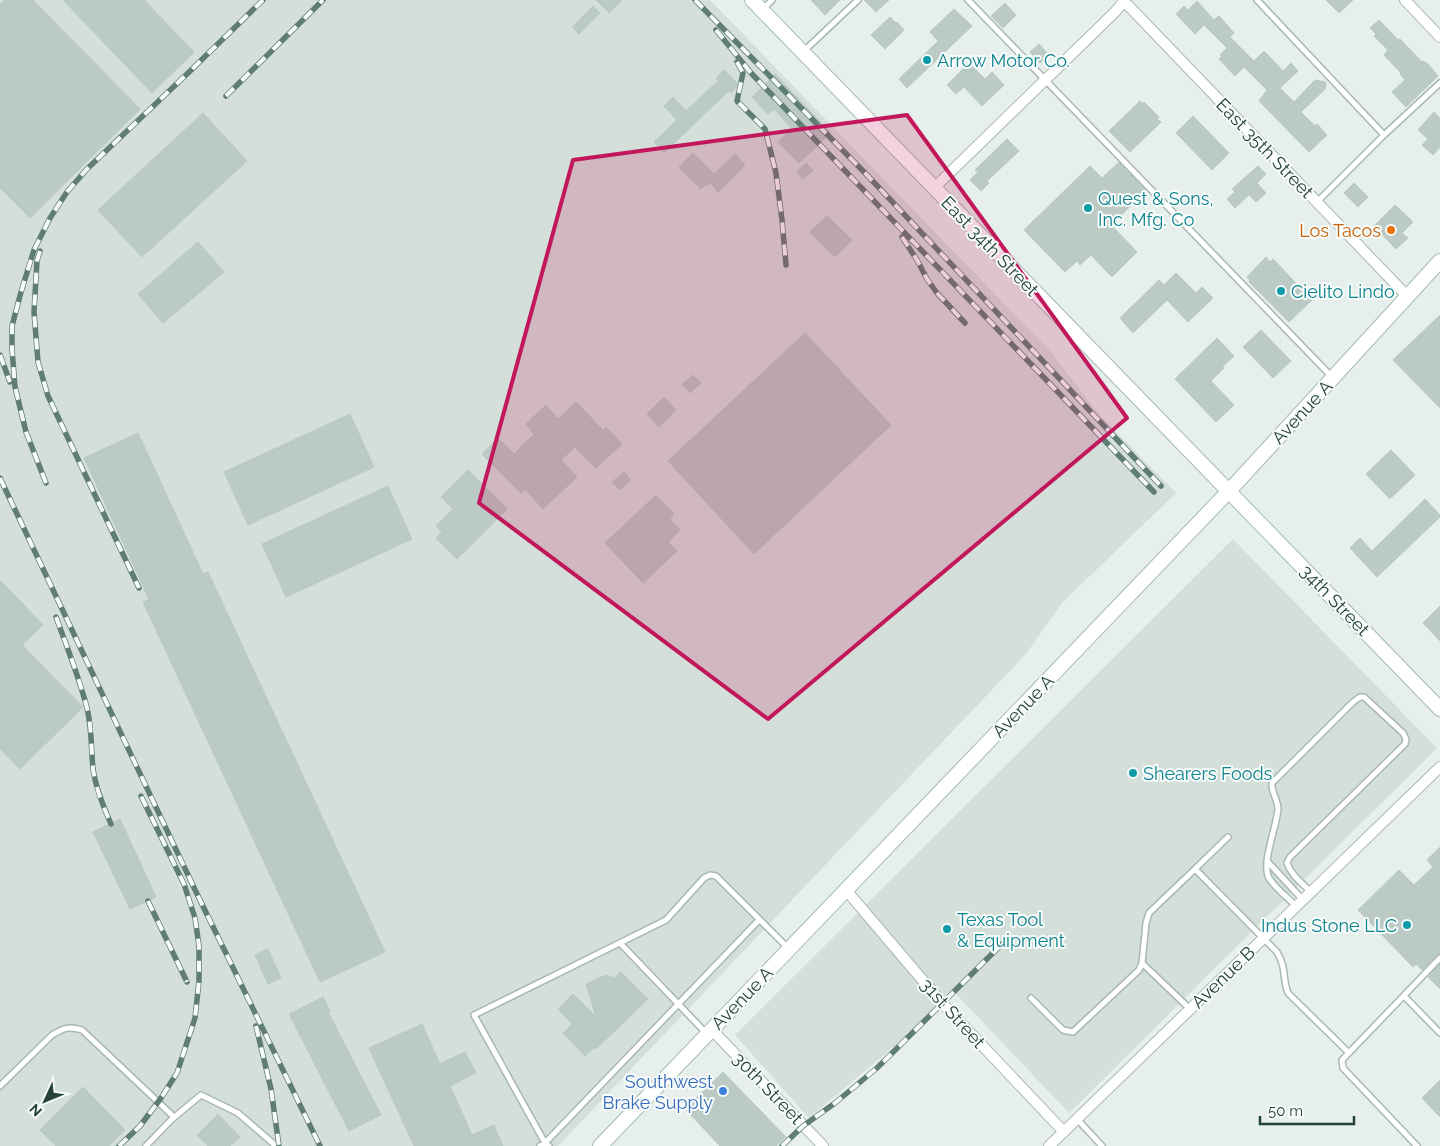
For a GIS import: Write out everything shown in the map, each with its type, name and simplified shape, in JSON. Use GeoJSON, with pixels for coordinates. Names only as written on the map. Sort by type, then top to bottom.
{"type":"FeatureCollection","features":[{"type":"Feature","properties":{"kind":"main road","name":"East 34th Street"},"geometry":{"type":"LineString","coordinates":[[757,5],[1229,491]]}},
{"type":"Feature","properties":{"kind":"main road","name":"Avenue A"},"geometry":{"type":"LineString","coordinates":[[600,1146],[1229,491],[1439,263]]}},
{"type":"Feature","properties":{"kind":"main road","name":"34th Street"},"geometry":{"type":"LineString","coordinates":[[1229,491],[1438,702]]}},
{"type":"Feature","properties":{"kind":"street"},"geometry":{"type":"LineString","coordinates":[[934,188],[1115,12],[1124,0]]}},
{"type":"Feature","properties":{"kind":"street","name":"East 35th Street"},"geometry":{"type":"LineString","coordinates":[[1124,0],[1408,297]]}},
{"type":"Feature","properties":{"kind":"street"},"geometry":{"type":"LineString","coordinates":[[1406,0],[1440,37]]}},
{"type":"Feature","properties":{"kind":"street","name":"Avenue B"},"geometry":{"type":"LineString","coordinates":[[1049,1146],[1440,767]]}},
{"type":"Feature","properties":{"kind":"street","name":"31st Street"},"geometry":{"type":"LineString","coordinates":[[846,890],[942,1003],[1064,1132]]}},
{"type":"Feature","properties":{"kind":"street","name":"30th Street"},"geometry":{"type":"LineString","coordinates":[[710,1032],[823,1146]]}},
{"type":"Feature","properties":{"kind":"lane"},"geometry":{"type":"LineString","coordinates":[[757,5],[772,0]]}},
{"type":"Feature","properties":{"kind":"lane"},"geometry":{"type":"LineString","coordinates":[[802,52],[858,0]]}},
{"type":"Feature","properties":{"kind":"lane"},"geometry":{"type":"LineString","coordinates":[[968,0],[1333,378]]}},
{"type":"Feature","properties":{"kind":"lane"},"geometry":{"type":"LineString","coordinates":[[1257,0],[1384,135]]}},
{"type":"Feature","properties":{"kind":"lane"},"geometry":{"type":"LineString","coordinates":[[1317,202],[1384,135],[1440,83]]}},
{"type":"Feature","properties":{"kind":"lane"},"geometry":{"type":"LineString","coordinates":[[1360,697],[1364,697],[1403,733],[1406,739],[1405,744],[1290,857],[1287,863],[1303,899],[1269,878],[1266,868],[1278,806],[1272,783],[1353,702],[1360,697]]}},
{"type":"Feature","properties":{"kind":"lane"},"geometry":{"type":"LineString","coordinates":[[1031,998],[1063,1030],[1073,1032],[1138,970],[1142,963],[1146,923],[1149,913],[1228,837]]}},
{"type":"Feature","properties":{"kind":"lane"},"geometry":{"type":"LineString","coordinates":[[1268,861],[1303,899]]}},
{"type":"Feature","properties":{"kind":"lane"},"geometry":{"type":"LineString","coordinates":[[1195,869],[1277,952],[1282,962],[1288,993],[1349,1053]]}},
{"type":"Feature","properties":{"kind":"lane"},"geometry":{"type":"LineString","coordinates":[[759,920],[545,1145],[474,1015],[666,920],[704,878],[710,875],[716,876],[789,949]]}},
{"type":"Feature","properties":{"kind":"lane"},"geometry":{"type":"LineString","coordinates":[[620,943],[678,1003],[710,1032]]}},
{"type":"Feature","properties":{"kind":"lane"},"geometry":{"type":"LineString","coordinates":[[1417,1146],[1343,1068],[1342,1060],[1440,958]]}},
{"type":"Feature","properties":{"kind":"lane"},"geometry":{"type":"LineString","coordinates":[[1142,963],[1190,1009]]}},
{"type":"Feature","properties":{"kind":"lane"},"geometry":{"type":"LineString","coordinates":[[1404,996],[1440,1033]]}},
{"type":"Feature","properties":{"kind":"lane"},"geometry":{"type":"LineString","coordinates":[[0,1086],[52,1035],[70,1027],[82,1030],[174,1117]]}},
{"type":"Feature","properties":{"kind":"lane"},"geometry":{"type":"LineString","coordinates":[[146,1146],[174,1117],[201,1096],[238,1113],[276,1146]]}},
{"type":"Feature","properties":{"kind":"lane"},"geometry":{"type":"LineString","coordinates":[[1077,1119],[1102,1146]]}},
{"type":"Feature","properties":{"kind":"highlighted area"},"geometry":{"type":"Polygon","coordinates":[[[907,115],[1127,418],[768,719],[479,503],[573,160],[907,115]]]}},
{"type":"Feature","properties":{"kind":"shaded area"},"geometry":{"type":"Polygon","coordinates":[[[0,0],[710,0],[1051,352],[1098,413],[1176,493],[1062,603],[1026,654],[558,1146],[0,1146],[0,0]]]}},
{"type":"Feature","properties":{"kind":"shaded area"},"geometry":{"type":"Polygon","coordinates":[[[1233,539],[1437,748],[1069,1113],[956,994],[809,1118],[735,1035],[1233,539]]]}},
{"type":"Feature","properties":{"kind":"building"},"geometry":{"type":"Polygon","coordinates":[[[5,0],[33,0],[140,109],[30,218],[0,188],[0,5],[5,0]]]}},
{"type":"Feature","properties":{"kind":"building"},"geometry":{"type":"Polygon","coordinates":[[[63,0],[144,0],[194,52],[152,93],[63,0]]]}},
{"type":"Feature","properties":{"kind":"building"},"geometry":{"type":"Polygon","coordinates":[[[596,0],[622,0],[609,13],[596,0]]]}},
{"type":"Feature","properties":{"kind":"building"},"geometry":{"type":"Polygon","coordinates":[[[811,0],[840,0],[825,15],[811,0]]]}},
{"type":"Feature","properties":{"kind":"building"},"geometry":{"type":"Polygon","coordinates":[[[864,0],[889,0],[876,12],[864,0]]]}},
{"type":"Feature","properties":{"kind":"building"},"geometry":{"type":"Polygon","coordinates":[[[1326,0],[1353,0],[1339,13],[1326,0]]]}},
{"type":"Feature","properties":{"kind":"building"},"geometry":{"type":"Polygon","coordinates":[[[1197,1],[1214,20],[1219,16],[1234,33],[1230,37],[1254,61],[1264,51],[1283,71],[1291,63],[1298,71],[1280,88],[1294,102],[1315,80],[1326,82],[1325,89],[1301,112],[1315,126],[1317,124],[1327,135],[1309,152],[1259,101],[1267,90],[1244,67],[1235,76],[1219,59],[1222,56],[1220,55],[1227,48],[1204,25],[1195,34],[1176,14],[1184,6],[1188,10],[1197,1]]]}},
{"type":"Feature","properties":{"kind":"building"},"geometry":{"type":"Polygon","coordinates":[[[1005,3],[1016,15],[1003,28],[991,16],[1005,3]]]}},
{"type":"Feature","properties":{"kind":"building"},"geometry":{"type":"Polygon","coordinates":[[[593,6],[600,13],[579,34],[572,27],[593,6]]]}},
{"type":"Feature","properties":{"kind":"building","name":"Arrow Motor Co."},"geometry":{"type":"Polygon","coordinates":[[[954,9],[972,26],[907,88],[899,79],[938,41],[930,32],[954,9]]]}},
{"type":"Feature","properties":{"kind":"building"},"geometry":{"type":"Polygon","coordinates":[[[890,17],[904,30],[885,49],[871,35],[890,17]]]}},
{"type":"Feature","properties":{"kind":"building"},"geometry":{"type":"Polygon","coordinates":[[[1379,20],[1422,62],[1428,64],[1438,76],[1406,107],[1392,92],[1405,80],[1384,55],[1388,50],[1374,36],[1376,34],[1370,28],[1379,20]]]}},
{"type":"Feature","properties":{"kind":"building"},"geometry":{"type":"Polygon","coordinates":[[[1039,44],[1049,55],[1040,63],[1030,52],[1039,44]]]}},
{"type":"Feature","properties":{"kind":"building"},"geometry":{"type":"Polygon","coordinates":[[[969,63],[985,79],[992,72],[1004,85],[982,106],[964,87],[956,94],[947,85],[969,63]]]}},
{"type":"Feature","properties":{"kind":"building"},"geometry":{"type":"Polygon","coordinates":[[[724,70],[739,85],[731,93],[729,91],[720,99],[664,153],[654,142],[677,120],[664,106],[673,97],[686,111],[718,81],[716,78],[724,70]]]}},
{"type":"Feature","properties":{"kind":"building"},"geometry":{"type":"Polygon","coordinates":[[[775,74],[831,133],[799,163],[778,142],[792,129],[774,109],[768,114],[752,97],[775,74]]]}},
{"type":"Feature","properties":{"kind":"building"},"geometry":{"type":"Polygon","coordinates":[[[1140,101],[1143,104],[1144,102],[1159,117],[1157,119],[1161,122],[1130,152],[1109,131],[1140,101]]]}},
{"type":"Feature","properties":{"kind":"building"},"geometry":{"type":"Polygon","coordinates":[[[1434,112],[1440,118],[1440,147],[1433,155],[1422,145],[1428,139],[1418,130],[1434,112]]]}},
{"type":"Feature","properties":{"kind":"building"},"geometry":{"type":"Polygon","coordinates":[[[203,113],[247,161],[142,257],[98,210],[203,113]]]}},
{"type":"Feature","properties":{"kind":"building"},"geometry":{"type":"Polygon","coordinates":[[[1193,116],[1229,153],[1212,170],[1176,133],[1193,116]]]}},
{"type":"Feature","properties":{"kind":"building"},"geometry":{"type":"Polygon","coordinates":[[[1007,139],[1019,151],[987,181],[989,183],[981,191],[970,180],[978,172],[975,170],[1007,139]]]}},
{"type":"Feature","properties":{"kind":"building"},"geometry":{"type":"Polygon","coordinates":[[[693,153],[714,174],[735,154],[745,165],[718,192],[710,183],[701,189],[679,167],[693,153]]]}},
{"type":"Feature","properties":{"kind":"building","name":"Quest & Sons, Inc. Mfg. Co"},"geometry":{"type":"Polygon","coordinates":[[[1119,162],[1146,191],[1111,225],[1137,252],[1112,277],[1091,255],[1080,265],[1077,261],[1065,272],[1024,230],[1090,166],[1102,178],[1119,162]]]}},
{"type":"Feature","properties":{"kind":"building"},"geometry":{"type":"Polygon","coordinates":[[[806,163],[813,170],[803,179],[797,172],[806,163]]]}},
{"type":"Feature","properties":{"kind":"building"},"geometry":{"type":"Polygon","coordinates":[[[1258,166],[1266,174],[1257,183],[1266,193],[1256,202],[1249,195],[1235,208],[1227,199],[1235,192],[1232,189],[1258,166]]]}},
{"type":"Feature","properties":{"kind":"building"},"geometry":{"type":"Polygon","coordinates":[[[1354,183],[1368,197],[1358,207],[1344,193],[1354,183]]]}},
{"type":"Feature","properties":{"kind":"building","name":"Los Tacos"},"geometry":{"type":"Polygon","coordinates":[[[1395,205],[1413,222],[1402,233],[1408,238],[1396,249],[1374,226],[1395,205]]]}},
{"type":"Feature","properties":{"kind":"building"},"geometry":{"type":"Polygon","coordinates":[[[827,216],[852,240],[835,257],[810,232],[827,216]]]}},
{"type":"Feature","properties":{"kind":"building"},"geometry":{"type":"Polygon","coordinates":[[[198,242],[224,272],[163,323],[138,294],[198,242]]]}},
{"type":"Feature","properties":{"kind":"building","name":"Cielito Lindo"},"geometry":{"type":"Polygon","coordinates":[[[1266,257],[1270,262],[1273,259],[1312,300],[1289,322],[1249,282],[1247,277],[1266,257]]]}},
{"type":"Feature","properties":{"kind":"building"},"geometry":{"type":"Polygon","coordinates":[[[1176,273],[1196,293],[1202,287],[1213,298],[1188,322],[1167,300],[1133,333],[1120,318],[1159,280],[1164,285],[1176,273]]]}},
{"type":"Feature","properties":{"kind":"building"},"geometry":{"type":"Polygon","coordinates":[[[1440,315],[1440,408],[1393,360],[1440,315]]]}},
{"type":"Feature","properties":{"kind":"building"},"geometry":{"type":"Polygon","coordinates":[[[1261,330],[1291,361],[1273,378],[1243,347],[1261,330]]]}},
{"type":"Feature","properties":{"kind":"building"},"geometry":{"type":"Polygon","coordinates":[[[805,333],[891,425],[754,554],[668,461],[805,333]]]}},
{"type":"Feature","properties":{"kind":"building"},"geometry":{"type":"Polygon","coordinates":[[[1217,338],[1234,356],[1211,381],[1234,405],[1216,422],[1175,379],[1217,338]]]}},
{"type":"Feature","properties":{"kind":"building"},"geometry":{"type":"Polygon","coordinates":[[[693,375],[701,383],[690,393],[682,384],[693,375]]]}},
{"type":"Feature","properties":{"kind":"building"},"geometry":{"type":"Polygon","coordinates":[[[664,397],[676,410],[659,427],[647,414],[664,397]]]}},
{"type":"Feature","properties":{"kind":"building"},"geometry":{"type":"Polygon","coordinates":[[[576,402],[603,430],[606,427],[622,444],[596,468],[575,447],[561,460],[577,477],[543,509],[525,489],[521,493],[482,454],[498,438],[514,454],[534,434],[526,424],[546,405],[558,419],[576,402]]]}},
{"type":"Feature","properties":{"kind":"building"},"geometry":{"type":"Polygon","coordinates":[[[350,414],[374,467],[248,525],[224,472],[350,414]]]}},
{"type":"Feature","properties":{"kind":"building"},"geometry":{"type":"Polygon","coordinates":[[[138,433],[203,574],[208,572],[385,952],[320,982],[143,602],[149,599],[84,458],[138,433]]]}},
{"type":"Feature","properties":{"kind":"building"},"geometry":{"type":"Polygon","coordinates":[[[1391,450],[1415,475],[1390,499],[1366,474],[1391,450]]]}},
{"type":"Feature","properties":{"kind":"building"},"geometry":{"type":"Polygon","coordinates":[[[468,470],[507,509],[457,559],[436,538],[442,532],[436,526],[453,509],[441,497],[468,470]]]}},
{"type":"Feature","properties":{"kind":"building"},"geometry":{"type":"Polygon","coordinates":[[[624,472],[631,480],[620,490],[612,482],[624,472]]]}},
{"type":"Feature","properties":{"kind":"building"},"geometry":{"type":"Polygon","coordinates":[[[388,486],[412,539],[286,597],[262,544],[388,486]]]}},
{"type":"Feature","properties":{"kind":"building"},"geometry":{"type":"Polygon","coordinates":[[[656,495],[674,514],[670,519],[680,530],[668,542],[677,551],[643,583],[605,543],[656,495]]]}},
{"type":"Feature","properties":{"kind":"building"},"geometry":{"type":"Polygon","coordinates":[[[1425,499],[1440,517],[1377,577],[1350,548],[1360,538],[1372,551],[1425,499]]]}},
{"type":"Feature","properties":{"kind":"building"},"geometry":{"type":"Polygon","coordinates":[[[0,580],[43,625],[22,645],[83,707],[20,769],[0,749],[0,580]]]}},
{"type":"Feature","properties":{"kind":"building"},"geometry":{"type":"Polygon","coordinates":[[[1440,606],[1440,641],[1423,623],[1440,606]]]}},
{"type":"Feature","properties":{"kind":"building"},"geometry":{"type":"Polygon","coordinates":[[[120,819],[156,897],[130,909],[93,832],[120,819]]]}},
{"type":"Feature","properties":{"kind":"building","name":"Indus Stone LLC"},"geometry":{"type":"Polygon","coordinates":[[[1440,847],[1440,954],[1422,970],[1416,964],[1413,967],[1358,910],[1399,870],[1414,885],[1433,867],[1427,860],[1440,847]]]}},
{"type":"Feature","properties":{"kind":"building"},"geometry":{"type":"Polygon","coordinates":[[[268,949],[281,978],[268,984],[255,955],[268,949]]]}},
{"type":"Feature","properties":{"kind":"building"},"geometry":{"type":"Polygon","coordinates":[[[1440,964],[1440,989],[1428,977],[1440,964]]]}},
{"type":"Feature","properties":{"kind":"building"},"geometry":{"type":"Polygon","coordinates":[[[621,972],[648,999],[596,1049],[595,1047],[585,1056],[563,1033],[572,1024],[558,1009],[573,994],[596,1017],[586,984],[606,975],[614,978],[621,972]]]}},
{"type":"Feature","properties":{"kind":"building"},"geometry":{"type":"Polygon","coordinates":[[[323,997],[330,1011],[328,1012],[381,1115],[349,1131],[289,1014],[323,997]]]}},
{"type":"Feature","properties":{"kind":"building"},"geometry":{"type":"Polygon","coordinates":[[[422,1024],[440,1064],[465,1052],[476,1073],[450,1086],[472,1135],[494,1125],[503,1146],[414,1146],[369,1048],[422,1024]]]}},
{"type":"Feature","properties":{"kind":"building","name":"Southwest Brake Supply"},"geometry":{"type":"Polygon","coordinates":[[[723,1072],[786,1137],[776,1146],[720,1146],[685,1109],[723,1072]]]}},
{"type":"Feature","properties":{"kind":"building"},"geometry":{"type":"Polygon","coordinates":[[[1440,1080],[1440,1117],[1422,1098],[1440,1080]]]}},
{"type":"Feature","properties":{"kind":"building"},"geometry":{"type":"Polygon","coordinates":[[[83,1087],[125,1130],[109,1146],[56,1146],[40,1130],[83,1087]]]}},
{"type":"Feature","properties":{"kind":"building"},"geometry":{"type":"Polygon","coordinates":[[[218,1114],[240,1137],[230,1146],[208,1146],[197,1135],[218,1114]]]}},
{"type":"Feature","properties":{"kind":"railway"},"geometry":{"type":"LineString","coordinates":[[46,483],[26,432],[15,387],[12,349],[12,326],[34,250],[50,218],[67,192],[87,169],[263,0]]}},
{"type":"Feature","properties":{"kind":"railway"},"geometry":{"type":"LineString","coordinates":[[226,96],[323,0]]}},
{"type":"Feature","properties":{"kind":"railway"},"geometry":{"type":"LineString","coordinates":[[695,0],[866,174],[1161,486]]}},
{"type":"Feature","properties":{"kind":"railway"},"geometry":{"type":"LineString","coordinates":[[716,30],[751,73],[1154,492]]}},
{"type":"Feature","properties":{"kind":"railway"},"geometry":{"type":"LineString","coordinates":[[737,62],[743,73],[737,101],[765,129],[776,173],[786,265]]}},
{"type":"Feature","properties":{"kind":"railway"},"geometry":{"type":"LineString","coordinates":[[902,237],[937,293],[965,323]]}},
{"type":"Feature","properties":{"kind":"railway"},"geometry":{"type":"LineString","coordinates":[[40,251],[37,261],[34,312],[38,362],[48,396],[139,588]]}},
{"type":"Feature","properties":{"kind":"railway"},"geometry":{"type":"LineString","coordinates":[[0,355],[10,382]]}},
{"type":"Feature","properties":{"kind":"railway"},"geometry":{"type":"LineString","coordinates":[[0,478],[198,896],[320,1146]]}},
{"type":"Feature","properties":{"kind":"railway"},"geometry":{"type":"LineString","coordinates":[[56,617],[77,673],[87,708],[94,776],[111,824]]}},
{"type":"Feature","properties":{"kind":"railway"},"geometry":{"type":"LineString","coordinates":[[119,1146],[140,1126],[177,1073],[195,1018],[199,981],[199,946],[195,918],[184,884],[141,796]]}},
{"type":"Feature","properties":{"kind":"railway"},"geometry":{"type":"LineString","coordinates":[[148,901],[187,982]]}},
{"type":"Feature","properties":{"kind":"railway"},"geometry":{"type":"LineString","coordinates":[[782,1146],[803,1126],[835,1103],[877,1068],[1002,944]]}},
{"type":"Feature","properties":{"kind":"railway"},"geometry":{"type":"LineString","coordinates":[[256,1026],[271,1089],[279,1146]]}},
{"type":"Feature","properties":{"kind":"place","name":"Arrow Motor Co."},"geometry":{"type":"Point","coordinates":[927,60]}},
{"type":"Feature","properties":{"kind":"place","name":"Quest & Sons, Inc. Mfg. Co"},"geometry":{"type":"Point","coordinates":[1088,208]}},
{"type":"Feature","properties":{"kind":"place","name":"Los Tacos"},"geometry":{"type":"Point","coordinates":[1391,230]}},
{"type":"Feature","properties":{"kind":"place","name":"Cielito Lindo"},"geometry":{"type":"Point","coordinates":[1281,291]}},
{"type":"Feature","properties":{"kind":"place","name":"Shearers Foods"},"geometry":{"type":"Point","coordinates":[1133,773]}},
{"type":"Feature","properties":{"kind":"place","name":"Indus Stone LLC"},"geometry":{"type":"Point","coordinates":[1407,925]}},
{"type":"Feature","properties":{"kind":"place","name":"Texas Tool & Equipment"},"geometry":{"type":"Point","coordinates":[947,929]}},
{"type":"Feature","properties":{"kind":"place","name":"Southwest Brake Supply"},"geometry":{"type":"Point","coordinates":[723,1091]}}]}
